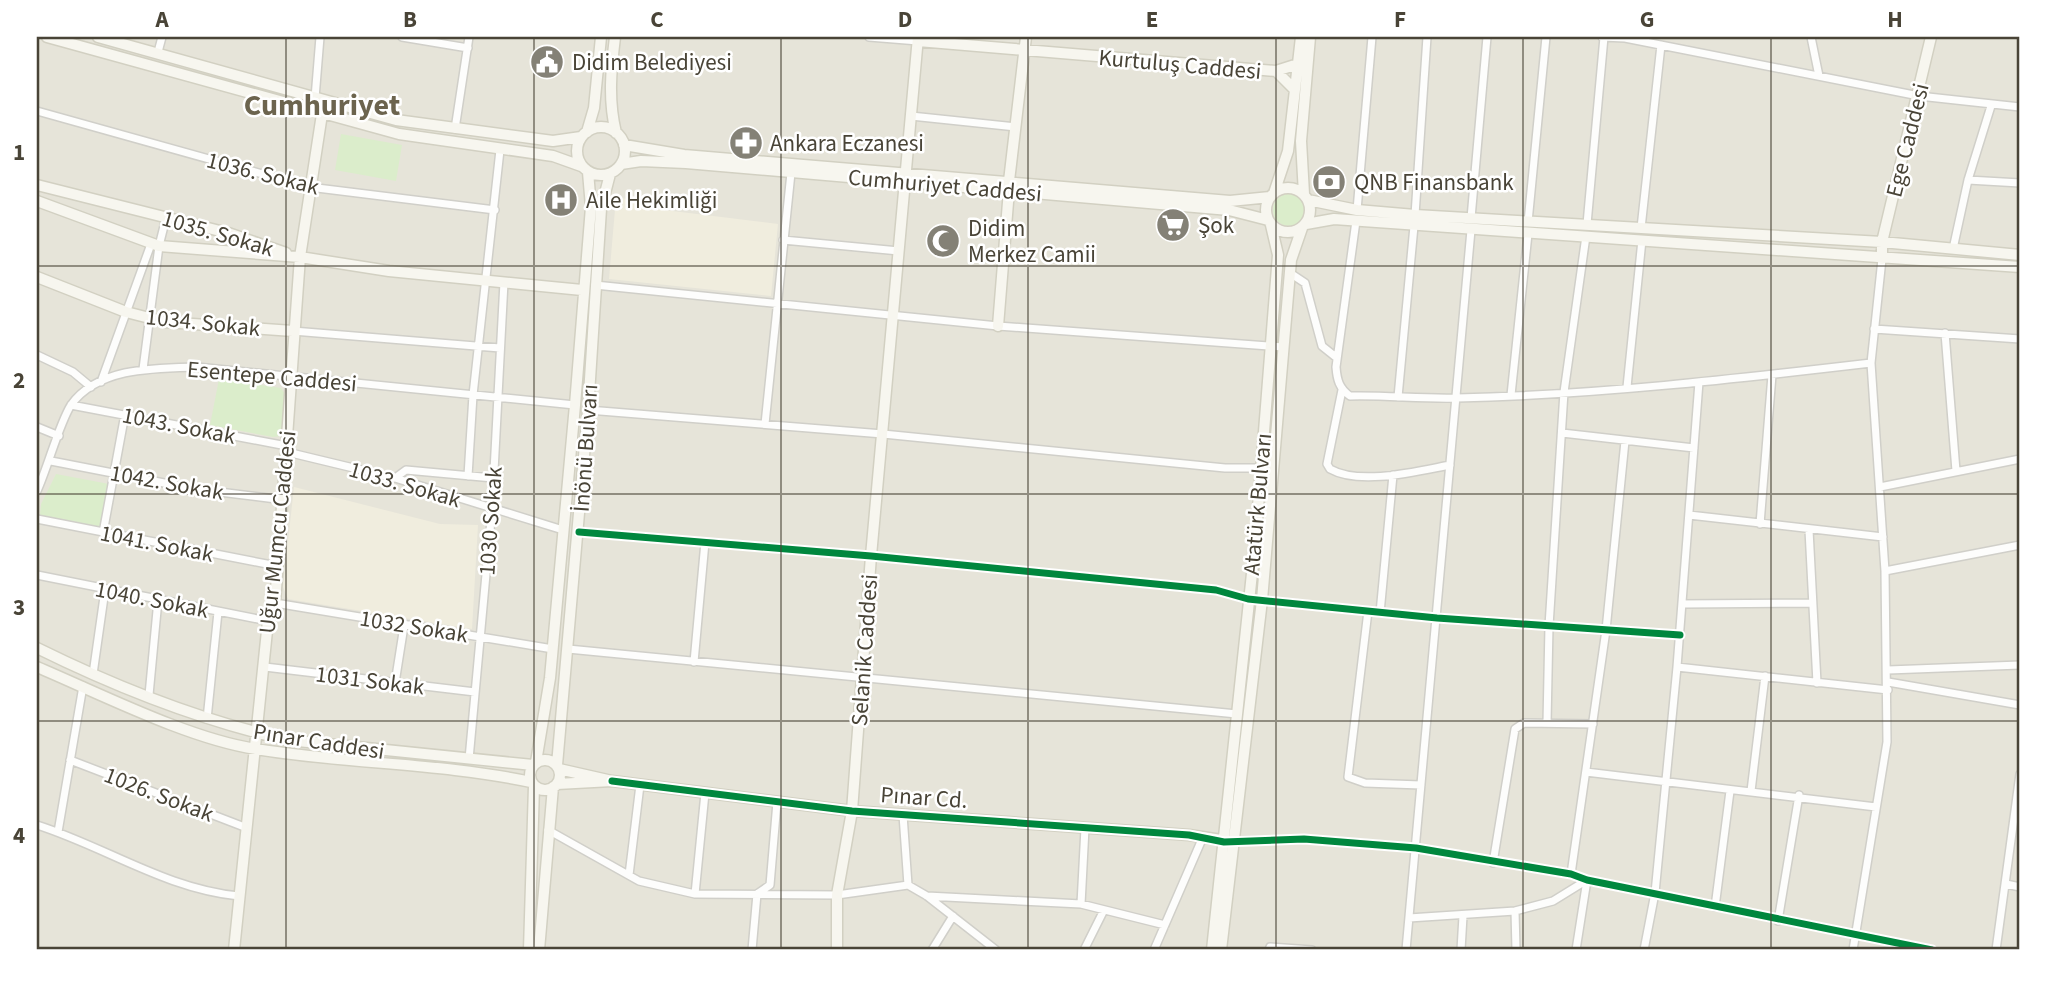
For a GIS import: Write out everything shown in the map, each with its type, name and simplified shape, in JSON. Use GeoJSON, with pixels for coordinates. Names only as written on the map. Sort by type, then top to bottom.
{"type":"FeatureCollection","features":[{"type":"Feature","properties":{"kind":"main road"},"geometry":{"type":"LineString","coordinates":[[47,37],[399,134],[553,156],[595,175],[610,174],[621,164],[624,145],[616,133],[610,109],[615,37]]}},
{"type":"Feature","properties":{"kind":"main road"},"geometry":{"type":"LineString","coordinates":[[98,37],[396,120],[553,141],[584,134],[598,127],[616,133]]}},
{"type":"Feature","properties":{"kind":"main road"},"geometry":{"type":"LineString","coordinates":[[585,169],[576,151],[594,108],[601,37]]}},
{"type":"Feature","properties":{"kind":"main road"},"geometry":{"type":"LineString","coordinates":[[998,326],[1009,186],[1026,37]]}},
{"type":"Feature","properties":{"kind":"main road"},"geometry":{"type":"LineString","coordinates":[[1301,37],[1288,151],[1266,208],[1270,223],[1286,233],[1334,219],[1356,221],[1471,218],[1882,242],[2020,254]]}},
{"type":"Feature","properties":{"kind":"main road"},"geometry":{"type":"LineString","coordinates":[[1304,226],[1311,212],[1306,197],[1301,141],[1310,37]]}},
{"type":"Feature","properties":{"kind":"main road","name":"Ege Caddesi"},"geometry":{"type":"LineString","coordinates":[[1882,258],[1882,242],[1931,37]]}},
{"type":"Feature","properties":{"kind":"main road","name":"Kurtuluş Caddesi"},"geometry":{"type":"LineString","coordinates":[[918,39],[1025,51],[1276,71]]}},
{"type":"Feature","properties":{"kind":"main road","name":"Selanik Caddesi"},"geometry":{"type":"LineString","coordinates":[[840,949],[838,895],[852,811],[871,556],[918,39]]}},
{"type":"Feature","properties":{"kind":"main road"},"geometry":{"type":"LineString","coordinates":[[1295,90],[1276,71],[1298,64]]}},
{"type":"Feature","properties":{"kind":"main road","name":"Uğur Mumcu Caddesi"},"geometry":{"type":"LineString","coordinates":[[234,950],[268,621],[275,603],[300,257],[322,114]]}},
{"type":"Feature","properties":{"kind":"main road","name":"Cumhuriyet Caddesi"},"geometry":{"type":"LineString","coordinates":[[624,145],[684,155],[1009,186],[1230,201],[1272,195]]}},
{"type":"Feature","properties":{"kind":"main road","name":"Cumhuriyet Caddesi"},"geometry":{"type":"LineString","coordinates":[[621,164],[653,162],[790,173],[905,177]]}},
{"type":"Feature","properties":{"kind":"main road","name":"İnönü Bulvarı"},"geometry":{"type":"LineString","coordinates":[[534,764],[553,649],[575,405],[582,290],[591,207],[585,169]]}},
{"type":"Feature","properties":{"kind":"main road","name":"İnönü Bulvarı"},"geometry":{"type":"LineString","coordinates":[[558,767],[589,410],[601,209],[610,174]]}},
{"type":"Feature","properties":{"kind":"main road","name":"1035. Sokak"},"geometry":{"type":"LineString","coordinates":[[37,185],[228,233],[300,257]]}},
{"type":"Feature","properties":{"kind":"main road","name":"Cumhuriyet Caddesi"},"geometry":{"type":"LineString","coordinates":[[1009,186],[1229,210],[1270,223]]}},
{"type":"Feature","properties":{"kind":"main road"},"geometry":{"type":"LineString","coordinates":[[1272,195],[1286,188],[1306,197],[1357,210],[1471,230],[2020,267]]}},
{"type":"Feature","properties":{"kind":"main road","name":"1035. Sokak"},"geometry":{"type":"LineString","coordinates":[[37,201],[155,245],[300,257]]}},
{"type":"Feature","properties":{"kind":"main road","name":"Atatürk Bulvarı"},"geometry":{"type":"LineString","coordinates":[[1221,950],[1237,714],[1278,255],[1270,223]]}},
{"type":"Feature","properties":{"kind":"main road","name":"Atatürk Bulvarı"},"geometry":{"type":"LineString","coordinates":[[1212,950],[1262,600],[1290,273],[1294,250],[1304,226]]}},
{"type":"Feature","properties":{"kind":"main road"},"geometry":{"type":"LineString","coordinates":[[300,257],[389,271],[582,290]]}},
{"type":"Feature","properties":{"kind":"main road","name":"1034. Sokak"},"geometry":{"type":"LineString","coordinates":[[37,277],[149,319],[293,331]]}},
{"type":"Feature","properties":{"kind":"main road"},"geometry":{"type":"LineString","coordinates":[[575,405],[589,410]]}},
{"type":"Feature","properties":{"kind":"main road"},"geometry":{"type":"LineString","coordinates":[[564,530],[579,532]]}},
{"type":"Feature","properties":{"kind":"main road","name":"Pınar Caddesi"},"geometry":{"type":"LineString","coordinates":[[37,648],[93,674],[207,719],[257,733],[288,740],[534,764]]}},
{"type":"Feature","properties":{"kind":"main road","name":"Pınar Caddesi"},"geometry":{"type":"LineString","coordinates":[[37,667],[205,736],[254,749],[474,772],[533,784]]}},
{"type":"Feature","properties":{"kind":"main road"},"geometry":{"type":"LineString","coordinates":[[539,949],[533,784],[529,774],[534,764],[544,759],[558,767],[612,781]]}},
{"type":"Feature","properties":{"kind":"main road"},"geometry":{"type":"LineString","coordinates":[[539,949],[548,830],[558,767]]}},
{"type":"Feature","properties":{"kind":"main road"},"geometry":{"type":"LineString","coordinates":[[533,784],[544,790],[555,786],[612,781]]}},
{"type":"Feature","properties":{"kind":"main road","name":"Pınar Cd."},"geometry":{"type":"LineString","coordinates":[[612,781],[852,811],[1229,841]]}},
{"type":"Feature","properties":{"kind":"street"},"geometry":{"type":"LineString","coordinates":[[158,52],[162,37]]}},
{"type":"Feature","properties":{"kind":"street"},"geometry":{"type":"LineString","coordinates":[[315,98],[320,37]]}},
{"type":"Feature","properties":{"kind":"street"},"geometry":{"type":"LineString","coordinates":[[402,37],[468,48]]}},
{"type":"Feature","properties":{"kind":"street"},"geometry":{"type":"LineString","coordinates":[[455,129],[469,37]]}},
{"type":"Feature","properties":{"kind":"street"},"geometry":{"type":"LineString","coordinates":[[869,37],[918,39]]}},
{"type":"Feature","properties":{"kind":"street"},"geometry":{"type":"LineString","coordinates":[[1357,210],[1372,37]]}},
{"type":"Feature","properties":{"kind":"street"},"geometry":{"type":"LineString","coordinates":[[1398,397],[1427,37]]}},
{"type":"Feature","properties":{"kind":"street"},"geometry":{"type":"LineString","coordinates":[[1471,218],[1487,37]]}},
{"type":"Feature","properties":{"kind":"street"},"geometry":{"type":"LineString","coordinates":[[1528,222],[1546,37]]}},
{"type":"Feature","properties":{"kind":"street"},"geometry":{"type":"LineString","coordinates":[[1587,224],[1603,37],[1625,38],[1919,96],[1991,106],[2020,107]]}},
{"type":"Feature","properties":{"kind":"street"},"geometry":{"type":"LineString","coordinates":[[1811,37],[1819,76]]}},
{"type":"Feature","properties":{"kind":"street"},"geometry":{"type":"LineString","coordinates":[[1641,228],[1661,45]]}},
{"type":"Feature","properties":{"kind":"street"},"geometry":{"type":"LineString","coordinates":[[1953,249],[1968,180],[1991,106]]}},
{"type":"Feature","properties":{"kind":"street","name":"1036. Sokak"},"geometry":{"type":"LineString","coordinates":[[37,111],[309,187],[495,210]]}},
{"type":"Feature","properties":{"kind":"street"},"geometry":{"type":"LineString","coordinates":[[911,116],[1016,127]]}},
{"type":"Feature","properties":{"kind":"street"},"geometry":{"type":"LineString","coordinates":[[468,476],[473,395],[500,150]]}},
{"type":"Feature","properties":{"kind":"street"},"geometry":{"type":"LineString","coordinates":[[765,424],[790,173]]}},
{"type":"Feature","properties":{"kind":"street"},"geometry":{"type":"LineString","coordinates":[[1968,180],[2020,183]]}},
{"type":"Feature","properties":{"kind":"street"},"geometry":{"type":"LineString","coordinates":[[101,382],[126,312],[166,218]]}},
{"type":"Feature","properties":{"kind":"street"},"geometry":{"type":"LineString","coordinates":[[1356,221],[1337,379],[1342,390],[1350,396],[1456,398],[1564,392],[1699,382],[1871,363]]}},
{"type":"Feature","properties":{"kind":"street"},"geometry":{"type":"LineString","coordinates":[[1406,950],[1471,230]]}},
{"type":"Feature","properties":{"kind":"street"},"geometry":{"type":"LineString","coordinates":[[1511,395],[1528,234]]}},
{"type":"Feature","properties":{"kind":"street"},"geometry":{"type":"LineString","coordinates":[[1547,723],[1549,626],[1564,392],[1586,236]]}},
{"type":"Feature","properties":{"kind":"street"},"geometry":{"type":"LineString","coordinates":[[783,240],[899,251]]}},
{"type":"Feature","properties":{"kind":"street"},"geometry":{"type":"LineString","coordinates":[[1627,387],[1643,240]]}},
{"type":"Feature","properties":{"kind":"street"},"geometry":{"type":"LineString","coordinates":[[143,369],[155,245]]}},
{"type":"Feature","properties":{"kind":"street"},"geometry":{"type":"LineString","coordinates":[[1853,950],[1887,742],[1885,571],[1871,363],[1882,258]]}},
{"type":"Feature","properties":{"kind":"street"},"geometry":{"type":"LineString","coordinates":[[1290,273],[1305,283],[1322,346],[1338,358]]}},
{"type":"Feature","properties":{"kind":"street","name":"1030 Sokak"},"geometry":{"type":"LineString","coordinates":[[469,759],[492,509],[504,282]]}},
{"type":"Feature","properties":{"kind":"street"},"geometry":{"type":"LineString","coordinates":[[595,285],[776,306],[1283,347]]}},
{"type":"Feature","properties":{"kind":"street"},"geometry":{"type":"LineString","coordinates":[[1874,330],[2020,339]]}},
{"type":"Feature","properties":{"kind":"street"},"geometry":{"type":"LineString","coordinates":[[293,331],[500,348]]}},
{"type":"Feature","properties":{"kind":"street"},"geometry":{"type":"LineString","coordinates":[[1945,333],[1956,471]]}},
{"type":"Feature","properties":{"kind":"street"},"geometry":{"type":"LineString","coordinates":[[37,355],[73,372],[91,387]]}},
{"type":"Feature","properties":{"kind":"street","name":"Esentepe Caddesi"},"geometry":{"type":"LineString","coordinates":[[37,491],[71,405],[91,387],[101,382],[143,369],[197,367],[575,405]]}},
{"type":"Feature","properties":{"kind":"street"},"geometry":{"type":"LineString","coordinates":[[1759,524],[1772,374]]}},
{"type":"Feature","properties":{"kind":"street"},"geometry":{"type":"LineString","coordinates":[[1644,950],[1655,893],[1677,667],[1699,382]]}},
{"type":"Feature","properties":{"kind":"street"},"geometry":{"type":"LineString","coordinates":[[1342,390],[1327,464],[1329,470],[1352,476],[1393,475],[1450,465]]}},
{"type":"Feature","properties":{"kind":"street","name":"1043. Sokak"},"geometry":{"type":"LineString","coordinates":[[71,405],[287,449]]}},
{"type":"Feature","properties":{"kind":"street"},"geometry":{"type":"LineString","coordinates":[[589,410],[883,434],[1225,468],[1260,468]]}},
{"type":"Feature","properties":{"kind":"street"},"geometry":{"type":"LineString","coordinates":[[103,533],[125,414]]}},
{"type":"Feature","properties":{"kind":"street"},"geometry":{"type":"LineString","coordinates":[[37,427],[59,436]]}},
{"type":"Feature","properties":{"kind":"street"},"geometry":{"type":"LineString","coordinates":[[1562,433],[1694,448]]}},
{"type":"Feature","properties":{"kind":"street"},"geometry":{"type":"LineString","coordinates":[[1571,873],[1606,630],[1625,441]]}},
{"type":"Feature","properties":{"kind":"street","name":"1033. Sokak"},"geometry":{"type":"LineString","coordinates":[[287,449],[395,478],[564,530]]}},
{"type":"Feature","properties":{"kind":"street"},"geometry":{"type":"LineString","coordinates":[[1880,487],[2020,459]]}},
{"type":"Feature","properties":{"kind":"street","name":"1042. Sokak"},"geometry":{"type":"LineString","coordinates":[[51,461],[195,489],[284,500]]}},
{"type":"Feature","properties":{"kind":"street"},"geometry":{"type":"LineString","coordinates":[[395,478],[406,470],[493,478]]}},
{"type":"Feature","properties":{"kind":"street"},"geometry":{"type":"LineString","coordinates":[[1380,613],[1393,475]]}},
{"type":"Feature","properties":{"kind":"street"},"geometry":{"type":"LineString","coordinates":[[1689,515],[1883,537]]}},
{"type":"Feature","properties":{"kind":"street","name":"1041. Sokak"},"geometry":{"type":"LineString","coordinates":[[37,519],[278,566]]}},
{"type":"Feature","properties":{"kind":"street"},"geometry":{"type":"LineString","coordinates":[[1809,530],[1817,682]]}},
{"type":"Feature","properties":{"kind":"street"},"geometry":{"type":"LineString","coordinates":[[579,532],[871,556],[1216,590],[1248,599],[1380,613],[1680,635]]}},
{"type":"Feature","properties":{"kind":"street"},"geometry":{"type":"LineString","coordinates":[[694,662],[705,542]]}},
{"type":"Feature","properties":{"kind":"street"},"geometry":{"type":"LineString","coordinates":[[1885,571],[2020,545]]}},
{"type":"Feature","properties":{"kind":"street","name":"1040. Sokak"},"geometry":{"type":"LineString","coordinates":[[37,575],[268,621]]}},
{"type":"Feature","properties":{"kind":"street"},"geometry":{"type":"LineString","coordinates":[[93,674],[105,590]]}},
{"type":"Feature","properties":{"kind":"street"},"geometry":{"type":"LineString","coordinates":[[149,695],[158,600]]}},
{"type":"Feature","properties":{"kind":"street","name":"1032 Sokak"},"geometry":{"type":"LineString","coordinates":[[275,603],[553,649]]}},
{"type":"Feature","properties":{"kind":"street"},"geometry":{"type":"LineString","coordinates":[[1682,604],[1812,603]]}},
{"type":"Feature","properties":{"kind":"street"},"geometry":{"type":"LineString","coordinates":[[1368,611],[1348,777],[1365,783],[1421,785]]}},
{"type":"Feature","properties":{"kind":"street"},"geometry":{"type":"LineString","coordinates":[[207,719],[218,612]]}},
{"type":"Feature","properties":{"kind":"street"},"geometry":{"type":"LineString","coordinates":[[395,683],[404,626]]}},
{"type":"Feature","properties":{"kind":"street"},"geometry":{"type":"LineString","coordinates":[[568,649],[1237,714]]}},
{"type":"Feature","properties":{"kind":"street"},"geometry":{"type":"LineString","coordinates":[[1888,670],[2020,665]]}},
{"type":"Feature","properties":{"kind":"street","name":"1031 Sokak"},"geometry":{"type":"LineString","coordinates":[[265,667],[475,692]]}},
{"type":"Feature","properties":{"kind":"street"},"geometry":{"type":"LineString","coordinates":[[1677,667],[1817,682],[1888,686],[2020,705]]}},
{"type":"Feature","properties":{"kind":"street"},"geometry":{"type":"LineString","coordinates":[[1751,791],[1765,676]]}},
{"type":"Feature","properties":{"kind":"street"},"geometry":{"type":"LineString","coordinates":[[58,832],[83,686]]}},
{"type":"Feature","properties":{"kind":"street"},"geometry":{"type":"LineString","coordinates":[[1493,863],[1515,729],[1524,723],[1593,724]]}},
{"type":"Feature","properties":{"kind":"street","name":"1026. Sokak"},"geometry":{"type":"LineString","coordinates":[[70,760],[247,828]]}},
{"type":"Feature","properties":{"kind":"street"},"geometry":{"type":"LineString","coordinates":[[1586,772],[1664,780],[1730,791],[1799,795],[1877,807]]}},
{"type":"Feature","properties":{"kind":"street"},"geometry":{"type":"LineString","coordinates":[[1996,950],[2020,774]]}},
{"type":"Feature","properties":{"kind":"street"},"geometry":{"type":"LineString","coordinates":[[629,875],[640,785]]}},
{"type":"Feature","properties":{"kind":"street"},"geometry":{"type":"LineString","coordinates":[[1715,907],[1730,791]]}},
{"type":"Feature","properties":{"kind":"street"},"geometry":{"type":"LineString","coordinates":[[695,894],[705,793]]}},
{"type":"Feature","properties":{"kind":"street"},"geometry":{"type":"LineString","coordinates":[[1778,921],[1799,795]]}},
{"type":"Feature","properties":{"kind":"street"},"geometry":{"type":"LineString","coordinates":[[757,894],[770,885],[777,802]]}},
{"type":"Feature","properties":{"kind":"street"},"geometry":{"type":"LineString","coordinates":[[903,815],[908,885]]}},
{"type":"Feature","properties":{"kind":"street"},"geometry":{"type":"LineString","coordinates":[[37,825],[155,875],[209,893],[239,896]]}},
{"type":"Feature","properties":{"kind":"street"},"geometry":{"type":"LineString","coordinates":[[1081,904],[1085,828]]}},
{"type":"Feature","properties":{"kind":"street"},"geometry":{"type":"LineString","coordinates":[[548,830],[639,881],[695,894],[838,895],[908,885],[928,896],[996,950]]}},
{"type":"Feature","properties":{"kind":"street"},"geometry":{"type":"LineString","coordinates":[[1154,950],[1203,837]]}},
{"type":"Feature","properties":{"kind":"street"},"geometry":{"type":"LineString","coordinates":[[1229,841],[1304,839],[1416,848],[1493,863],[1571,873],[1587,880],[1778,921],[1932,950]]}},
{"type":"Feature","properties":{"kind":"street"},"geometry":{"type":"LineString","coordinates":[[1409,918],[1516,911],[1553,901],[1587,880]]}},
{"type":"Feature","properties":{"kind":"street"},"geometry":{"type":"LineString","coordinates":[[1577,950],[1587,880]]}},
{"type":"Feature","properties":{"kind":"street"},"geometry":{"type":"LineString","coordinates":[[2006,884],[2020,887]]}},
{"type":"Feature","properties":{"kind":"street"},"geometry":{"type":"LineString","coordinates":[[752,950],[757,894]]}},
{"type":"Feature","properties":{"kind":"street"},"geometry":{"type":"LineString","coordinates":[[928,896],[1081,904],[1165,925]]}},
{"type":"Feature","properties":{"kind":"street"},"geometry":{"type":"LineString","coordinates":[[1084,950],[1104,910]]}},
{"type":"Feature","properties":{"kind":"street"},"geometry":{"type":"LineString","coordinates":[[1516,911],[1516,950]]}},
{"type":"Feature","properties":{"kind":"street"},"geometry":{"type":"LineString","coordinates":[[932,950],[953,916]]}},
{"type":"Feature","properties":{"kind":"street"},"geometry":{"type":"LineString","coordinates":[[1461,950],[1463,916]]}},
{"type":"Feature","properties":{"kind":"street"},"geometry":{"type":"LineString","coordinates":[[1269,950],[1270,947],[1312,950]]}},
{"type":"Feature","properties":{"kind":"shaded area"},"geometry":{"type":"Polygon","coordinates":[[[37,37],[2020,37],[2020,950],[37,950],[37,37]]]}},
{"type":"Feature","properties":{"kind":"shaded area"},"geometry":{"type":"Polygon","coordinates":[[[616,198],[631,199],[640,207],[778,224],[771,296],[609,279],[616,198]]]}},
{"type":"Feature","properties":{"kind":"shaded area"},"geometry":{"type":"Polygon","coordinates":[[[294,487],[440,524],[478,525],[472,629],[288,599],[283,587],[294,487]]]}},
{"type":"Feature","properties":{"kind":"green space"},"geometry":{"type":"Polygon","coordinates":[[[341,134],[402,145],[396,181],[335,170],[341,134]]]}},
{"type":"Feature","properties":{"kind":"green space"},"geometry":{"type":"Polygon","coordinates":[[[1289,194],[1300,199],[1305,210],[1300,221],[1289,226],[1278,221],[1273,210],[1278,199],[1289,194]]]}},
{"type":"Feature","properties":{"kind":"green space"},"geometry":{"type":"Polygon","coordinates":[[[219,379],[281,388],[285,394],[281,436],[273,437],[210,425],[219,379]]]}},
{"type":"Feature","properties":{"kind":"green space"},"geometry":{"type":"Polygon","coordinates":[[[56,474],[109,484],[101,527],[40,515],[41,504],[56,474]]]}},
{"type":"Feature","properties":{"kind":"cycle path"},"geometry":{"type":"LineString","coordinates":[[579,532],[871,556],[1216,590],[1248,599],[1437,618],[1680,635]]}},
{"type":"Feature","properties":{"kind":"cycle path"},"geometry":{"type":"LineString","coordinates":[[612,781],[852,811],[1189,835],[1224,842],[1304,839],[1416,848],[1571,874],[1587,880],[1932,950]]}},
{"type":"Feature","properties":{"kind":"place","name":"Didim Belediyesi"},"geometry":{"type":"Point","coordinates":[547,62]}},
{"type":"Feature","properties":{"kind":"place","name":"Ankara Eczanesi"},"geometry":{"type":"Point","coordinates":[746,143]}},
{"type":"Feature","properties":{"kind":"place","name":"QNB Finansbank"},"geometry":{"type":"Point","coordinates":[1329,182]}},
{"type":"Feature","properties":{"kind":"place","name":"Aile Hekimliği"},"geometry":{"type":"Point","coordinates":[561,200]}},
{"type":"Feature","properties":{"kind":"place","name":"Şok"},"geometry":{"type":"Point","coordinates":[1173,225]}},
{"type":"Feature","properties":{"kind":"place","name":"Didim Merkez Camii"},"geometry":{"type":"Point","coordinates":[943,241]}},
{"type":"Feature","properties":{"kind":"district","name":"Cumhuriyet"},"geometry":{"type":"Point","coordinates":[322,105]}}]}
